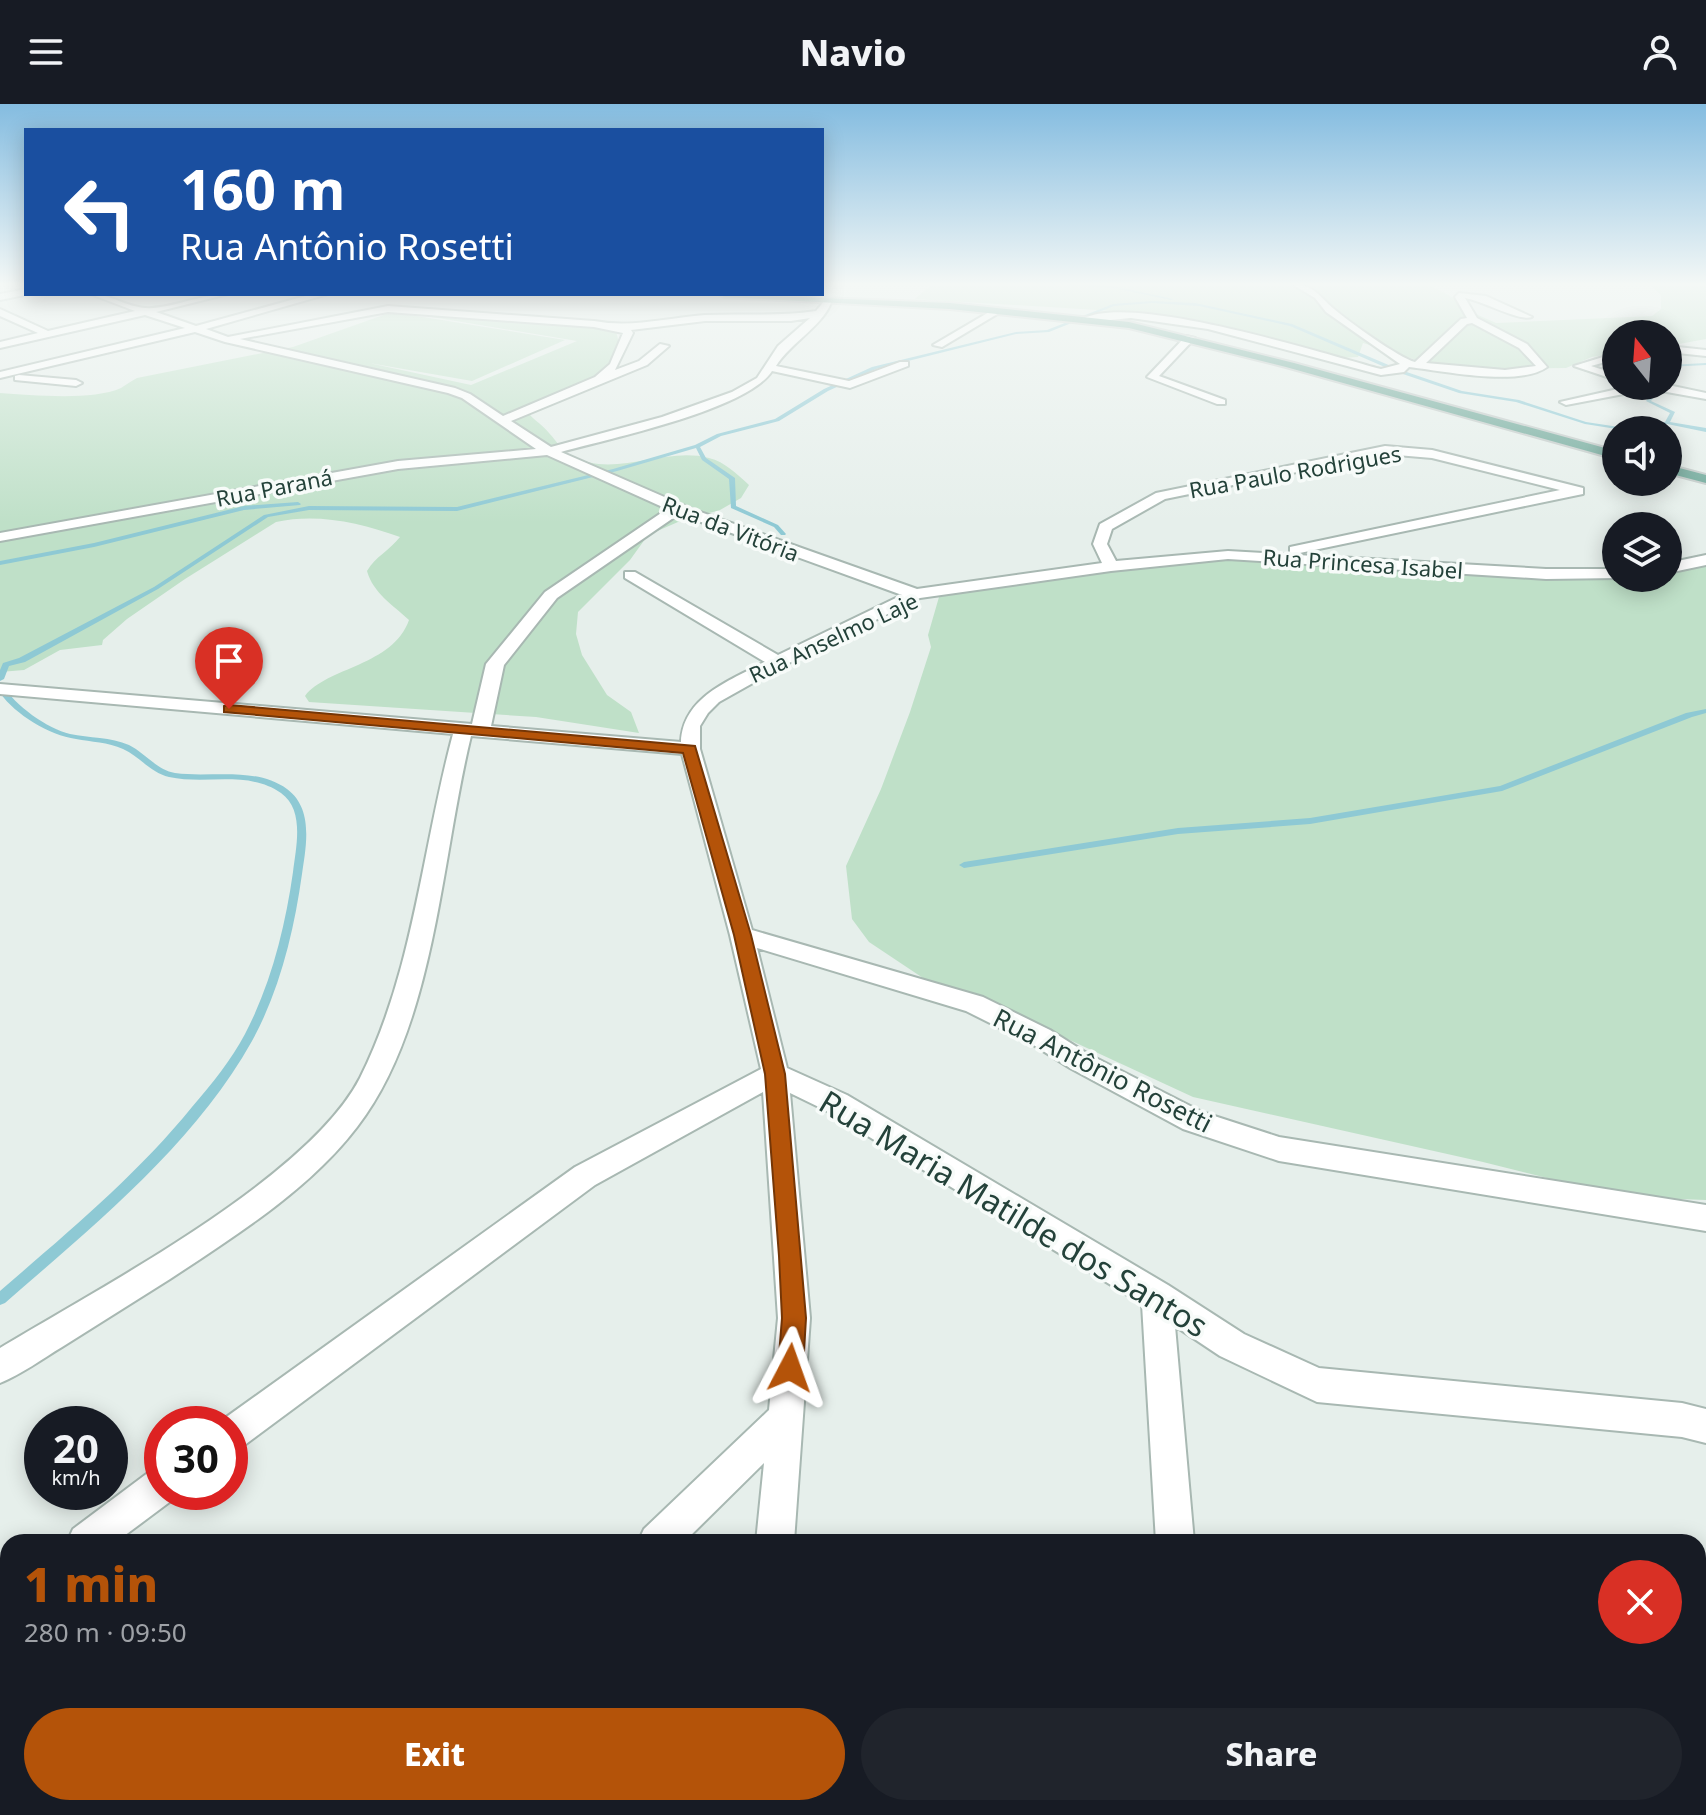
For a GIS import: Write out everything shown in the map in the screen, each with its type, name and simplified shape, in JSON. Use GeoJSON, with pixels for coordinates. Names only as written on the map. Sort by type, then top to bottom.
{"type":"FeatureCollection","features":[{"type":"Feature","properties":{"kind":"main road"},"geometry":{"type":"LineString","coordinates":[[1284,364],[1602,451]]}},
{"type":"Feature","properties":{"kind":"main road"},"geometry":{"type":"LineString","coordinates":[[1682,473],[1706,479]]}},
{"type":"Feature","properties":{"kind":"street"},"geometry":{"type":"LineString","coordinates":[[0,375],[47,364]]}},
{"type":"Feature","properties":{"kind":"street","name":"Rua da Vitória"},"geometry":{"type":"LineString","coordinates":[[335,364],[451,390],[550,451],[676,509],[916,594]]}},
{"type":"Feature","properties":{"kind":"street"},"geometry":{"type":"LineString","coordinates":[[594,381],[615,364]]}},
{"type":"Feature","properties":{"kind":"street"},"geometry":{"type":"LineString","coordinates":[[503,420],[641,364]]}},
{"type":"Feature","properties":{"kind":"street","name":"Rua Paraná"},"geometry":{"type":"LineString","coordinates":[[0,537],[398,465],[550,451],[703,408],[761,380],[773,364]]}},
{"type":"Feature","properties":{"kind":"street"},"geometry":{"type":"LineString","coordinates":[[771,368],[850,385],[904,364]]}},
{"type":"Feature","properties":{"kind":"street"},"geometry":{"type":"LineString","coordinates":[[1165,364],[1152,377],[1221,402]]}},
{"type":"Feature","properties":{"kind":"street"},"geometry":{"type":"LineString","coordinates":[[1346,364],[1366,370],[1408,367],[1505,373],[1530,372],[1542,367],[1541,364]]}},
{"type":"Feature","properties":{"kind":"street"},"geometry":{"type":"LineString","coordinates":[[1404,364],[1408,367]]}},
{"type":"Feature","properties":{"kind":"street"},"geometry":{"type":"LineString","coordinates":[[1404,364],[1408,367]]}},
{"type":"Feature","properties":{"kind":"street"},"geometry":{"type":"LineString","coordinates":[[1408,367],[1412,364]]}},
{"type":"Feature","properties":{"kind":"street"},"geometry":{"type":"LineString","coordinates":[[1587,364],[1579,366],[1602,374]]}},
{"type":"Feature","properties":{"kind":"street"},"geometry":{"type":"LineString","coordinates":[[0,375],[76,383]]}},
{"type":"Feature","properties":{"kind":"street"},"geometry":{"type":"LineString","coordinates":[[1682,392],[1706,396]]}},
{"type":"Feature","properties":{"kind":"street"},"geometry":{"type":"LineString","coordinates":[[1566,402],[1602,395]]}},
{"type":"Feature","properties":{"kind":"street","name":"Rua Paulo Rodrigues"},"geometry":{"type":"LineString","coordinates":[[1111,566],[1100,544],[1105,527],[1151,500],[1385,450],[1432,454],[1578,491],[1266,556]]}},
{"type":"Feature","properties":{"kind":"street"},"geometry":{"type":"LineString","coordinates":[[0,1367],[229,1223],[309,1160],[357,1108],[384,1050],[412,971],[432,882],[448,783],[472,732],[495,664],[551,595],[676,509]]}},
{"type":"Feature","properties":{"kind":"street","name":"Rua Princesa Isabel"},"geometry":{"type":"LineString","coordinates":[[1111,566],[1190,556],[1266,556],[1546,574],[1602,574]]}},
{"type":"Feature","properties":{"kind":"street"},"geometry":{"type":"LineString","coordinates":[[1682,565],[1706,560]]}},
{"type":"Feature","properties":{"kind":"street","name":"Rua Anselmo Laje"},"geometry":{"type":"LineString","coordinates":[[690,749],[691,726],[700,710],[733,684],[916,594],[1111,566]]}},
{"type":"Feature","properties":{"kind":"street"},"geometry":{"type":"LineString","coordinates":[[630,575],[777,662]]}},
{"type":"Feature","properties":{"kind":"street"},"geometry":{"type":"LineString","coordinates":[[0,689],[690,749],[742,935],[775,1074],[794,1318],[776,1534]]}},
{"type":"Feature","properties":{"kind":"street","name":"Rua Antônio Rosetti"},"geometry":{"type":"LineString","coordinates":[[742,935],[974,1004],[1041,1037],[1153,1101],[1235,1136],[1279,1149],[1706,1218]]}},
{"type":"Feature","properties":{"kind":"street"},"geometry":{"type":"LineString","coordinates":[[248,1422],[585,1176],[775,1074]]}},
{"type":"Feature","properties":{"kind":"street","name":"Rua Maria Matilde dos Santos"},"geometry":{"type":"LineString","coordinates":[[775,1074],[837,1103],[1157,1296],[1232,1345],[1317,1385],[1667,1418],[1706,1426]]}},
{"type":"Feature","properties":{"kind":"street"},"geometry":{"type":"LineString","coordinates":[[1157,1296],[1174,1534]]}},
{"type":"Feature","properties":{"kind":"street"},"geometry":{"type":"LineString","coordinates":[[665,1534],[786,1418]]}},
{"type":"Feature","properties":{"kind":"street"},"geometry":{"type":"LineString","coordinates":[[97,1534],[144,1498]]}},
{"type":"Feature","properties":{"kind":"green space"},"geometry":{"type":"Polygon","coordinates":[[[208,364],[373,364],[471,385],[522,364],[610,364],[588,380],[524,407],[561,448],[586,462],[621,464],[692,455],[720,462],[749,485],[741,498],[720,510],[678,522],[648,535],[630,560],[578,612],[576,634],[582,655],[607,695],[631,712],[639,733],[536,717],[309,702],[305,696],[315,686],[375,657],[401,635],[409,620],[379,592],[367,571],[400,537],[370,527],[323,519],[276,522],[127,619],[103,640],[102,645],[60,650],[24,670],[0,672],[0,393],[94,395],[121,388],[137,378],[208,364]]]}},
{"type":"Feature","properties":{"kind":"green space"},"geometry":{"type":"Polygon","coordinates":[[[374,364],[511,364],[472,381],[374,364]]]}},
{"type":"Feature","properties":{"kind":"green space"},"geometry":{"type":"Polygon","coordinates":[[[1429,364],[1576,364],[1566,368],[1475,369],[1429,364]]]}},
{"type":"Feature","properties":{"kind":"green space"},"geometry":{"type":"Polygon","coordinates":[[[1230,560],[1602,579],[1602,592],[1682,592],[1682,567],[1706,563],[1706,1200],[1623,1197],[1193,1097],[1048,1030],[929,982],[869,942],[852,919],[846,866],[881,789],[910,712],[931,647],[928,635],[939,597],[967,588],[1144,565],[1230,560]]]}},
{"type":"Feature","properties":{"kind":"waterway"},"geometry":{"type":"LineString","coordinates":[[697,446],[719,435],[777,420],[826,390],[874,368],[891,364]]}},
{"type":"Feature","properties":{"kind":"waterway"},"geometry":{"type":"LineString","coordinates":[[1382,364],[1461,392],[1517,401],[1602,426]]}},
{"type":"Feature","properties":{"kind":"waterway"},"geometry":{"type":"LineString","coordinates":[[1682,365],[1706,364]]}},
{"type":"Feature","properties":{"kind":"waterway"},"geometry":{"type":"LineString","coordinates":[[1649,400],[1673,412],[1671,416]]}},
{"type":"Feature","properties":{"kind":"waterway"},"geometry":{"type":"LineString","coordinates":[[1682,426],[1706,430]]}},
{"type":"Feature","properties":{"kind":"waterway"},"geometry":{"type":"LineString","coordinates":[[0,679],[6,665],[22,660],[156,588],[266,516],[309,508],[457,509],[697,446]]}},
{"type":"Feature","properties":{"kind":"waterway"},"geometry":{"type":"LineString","coordinates":[[697,446],[704,459],[732,478],[733,507],[776,526],[783,534]]}},
{"type":"Feature","properties":{"kind":"waterway"},"geometry":{"type":"LineString","coordinates":[[0,563],[94,545],[244,508],[298,504]]}},
{"type":"Feature","properties":{"kind":"waterway"},"geometry":{"type":"LineString","coordinates":[[0,687],[14,704],[51,730],[126,747],[166,774],[244,778],[272,784],[292,798],[302,827],[295,893],[278,967],[259,1015],[236,1058],[212,1092],[156,1156],[0,1299]]}},
{"type":"Feature","properties":{"kind":"waterway"},"geometry":{"type":"LineString","coordinates":[[964,865],[1178,831],[1310,821],[1502,788],[1706,711]]}},
{"type":"Feature","properties":{"kind":"route"},"geometry":{"type":"LineString","coordinates":[[229,709],[690,749],[742,935],[775,1074],[791,1256],[794,1318],[790,1368]]}}]}
